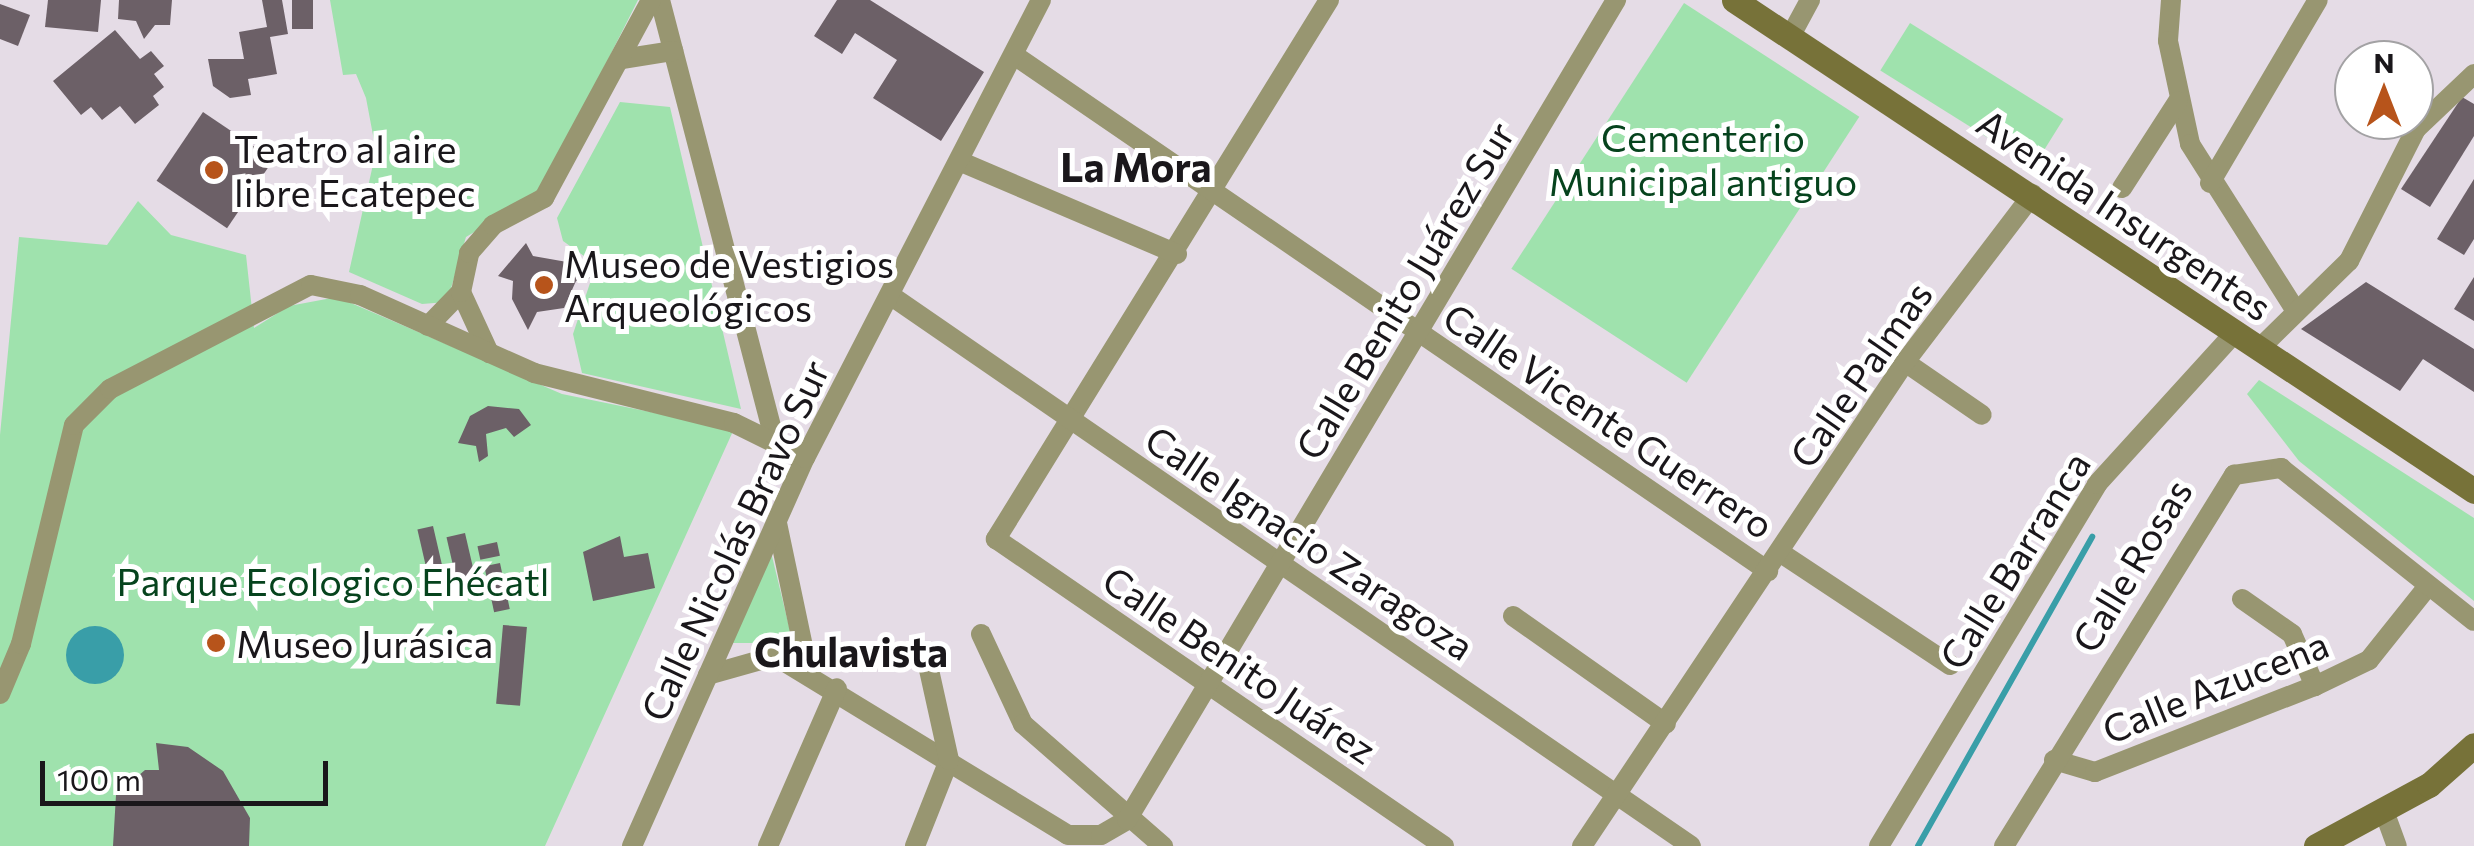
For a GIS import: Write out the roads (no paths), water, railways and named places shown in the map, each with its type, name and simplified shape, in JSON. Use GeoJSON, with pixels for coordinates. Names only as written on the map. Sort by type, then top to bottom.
{"type":"FeatureCollection","features":[{"type":"Feature","properties":{"kind":"main road","name":"Avenida Insurgentes"},"geometry":{"type":"LineString","coordinates":[[1734,0],[2033,194],[2474,491]]}},
{"type":"Feature","properties":{"kind":"main road"},"geometry":{"type":"LineString","coordinates":[[2314,844],[2384,811],[2474,745]]}},
{"type":"Feature","properties":{"kind":"street"},"geometry":{"type":"LineString","coordinates":[[428,326],[461,292],[469,252],[493,224],[544,198],[622,59],[650,0]]}},
{"type":"Feature","properties":{"kind":"street"},"geometry":{"type":"LineString","coordinates":[[660,0],[775,442]]}},
{"type":"Feature","properties":{"kind":"street","name":"Calle Nicolás Bravo Sur"},"geometry":{"type":"LineString","coordinates":[[632,846],[805,458],[1041,0]]}},
{"type":"Feature","properties":{"kind":"street"},"geometry":{"type":"LineString","coordinates":[[1072,422],[1216,194],[1329,0]]}},
{"type":"Feature","properties":{"kind":"street","name":"Calle Benito Juárez Sur"},"geometry":{"type":"LineString","coordinates":[[1126,820],[1616,0]]}},
{"type":"Feature","properties":{"kind":"street"},"geometry":{"type":"LineString","coordinates":[[1790,37],[1810,0]]}},
{"type":"Feature","properties":{"kind":"street"},"geometry":{"type":"LineString","coordinates":[[2171,0],[2178,101],[2210,183],[2294,308]]}},
{"type":"Feature","properties":{"kind":"street"},"geometry":{"type":"LineString","coordinates":[[2210,183],[2318,0]]}},
{"type":"Feature","properties":{"kind":"street"},"geometry":{"type":"LineString","coordinates":[[622,59],[673,51]]}},
{"type":"Feature","properties":{"kind":"street","name":"Calle Vicente Guerrero"},"geometry":{"type":"LineString","coordinates":[[1014,55],[1768,571]]}},
{"type":"Feature","properties":{"kind":"street"},"geometry":{"type":"LineString","coordinates":[[2259,349],[2294,308],[2349,261],[2416,128],[2474,74]]}},
{"type":"Feature","properties":{"kind":"street"},"geometry":{"type":"LineString","coordinates":[[2122,188],[2178,101]]}},
{"type":"Feature","properties":{"kind":"street"},"geometry":{"type":"LineString","coordinates":[[959,161],[1177,254]]}},
{"type":"Feature","properties":{"kind":"street","name":"Calle Palmas"},"geometry":{"type":"LineString","coordinates":[[1582,846],[1905,362],[2033,194]]}},
{"type":"Feature","properties":{"kind":"street"},"geometry":{"type":"LineString","coordinates":[[0,694],[21,644],[74,425],[110,389],[311,285],[360,295],[489,353],[585,389],[734,424],[805,458]]}},
{"type":"Feature","properties":{"kind":"street"},"geometry":{"type":"LineString","coordinates":[[461,292],[489,353]]}},
{"type":"Feature","properties":{"kind":"street","name":"Calle Ignacio Zaragoza"},"geometry":{"type":"LineString","coordinates":[[890,295],[1691,846]]}},
{"type":"Feature","properties":{"kind":"street","name":"Calle Barranca"},"geometry":{"type":"LineString","coordinates":[[1878,846],[2097,484],[2236,331]]}},
{"type":"Feature","properties":{"kind":"street"},"geometry":{"type":"LineString","coordinates":[[1905,362],[1982,415]]}},
{"type":"Feature","properties":{"kind":"street","name":"Calle Benito Juárez"},"geometry":{"type":"LineString","coordinates":[[1072,422],[996,539],[1444,846]]}},
{"type":"Feature","properties":{"kind":"street","name":"Calle Rosas"},"geometry":{"type":"LineString","coordinates":[[2004,846],[2234,474],[2282,468],[2474,621]]}},
{"type":"Feature","properties":{"kind":"street"},"geometry":{"type":"LineString","coordinates":[[776,523],[808,670]]}},
{"type":"Feature","properties":{"kind":"street","name":"Calle Vicente Guerrero"},"geometry":{"type":"LineString","coordinates":[[1781,553],[1950,666]]}},
{"type":"Feature","properties":{"kind":"street","name":"Calle Azucena"},"geometry":{"type":"LineString","coordinates":[[2054,760],[2094,772],[2315,686],[2368,660],[2428,586]]}},
{"type":"Feature","properties":{"kind":"street"},"geometry":{"type":"LineString","coordinates":[[2242,599],[2292,634],[2315,686]]}},
{"type":"Feature","properties":{"kind":"street"},"geometry":{"type":"LineString","coordinates":[[1513,616],[1666,724]]}},
{"type":"Feature","properties":{"kind":"street"},"geometry":{"type":"LineString","coordinates":[[981,634],[1022,724],[1126,820],[1163,846]]}},
{"type":"Feature","properties":{"kind":"street"},"geometry":{"type":"LineString","coordinates":[[915,846],[949,760],[925,652]]}},
{"type":"Feature","properties":{"kind":"street"},"geometry":{"type":"LineString","coordinates":[[708,675],[775,656],[808,670],[1068,835],[1101,835],[1126,820]]}},
{"type":"Feature","properties":{"kind":"street"},"geometry":{"type":"LineString","coordinates":[[768,846],[836,688]]}},
{"type":"Feature","properties":{"kind":"street"},"geometry":{"type":"LineString","coordinates":[[2384,811],[2396,846]]}},
{"type":"Feature","properties":{"kind":"water"},"geometry":{"type":"Polygon","coordinates":[[[95,626],[115,635],[124,655],[115,675],[95,684],[75,675],[66,655],[75,635],[95,626]]]}},
{"type":"Feature","properties":{"kind":"waterway"},"geometry":{"type":"LineString","coordinates":[[1918,846],[2092,537]]}},
{"type":"Feature","properties":{"kind":"place","name":"Teatro al aire libre Ecatepec"},"geometry":{"type":"Point","coordinates":[214,170]}},
{"type":"Feature","properties":{"kind":"place","name":"Museo de Vestigios Arqueológicos"},"geometry":{"type":"Point","coordinates":[544,285]}},
{"type":"Feature","properties":{"kind":"place","name":"Museo Jurásica"},"geometry":{"type":"Point","coordinates":[216,643]}},
{"type":"Feature","properties":{"kind":"district","name":"La Mora"},"geometry":{"type":"Point","coordinates":[1136,166]}},
{"type":"Feature","properties":{"kind":"district","name":"Chulavista"},"geometry":{"type":"Point","coordinates":[851,651]}},
{"type":"Feature","properties":{"kind":"park label","name":"Cementerio Municipal antiguo"},"geometry":{"type":"Point","coordinates":[1703,158]}},
{"type":"Feature","properties":{"kind":"park label","name":"Parque Ecologico Ehécatl"},"geometry":{"type":"Point","coordinates":[333,581]}}]}
